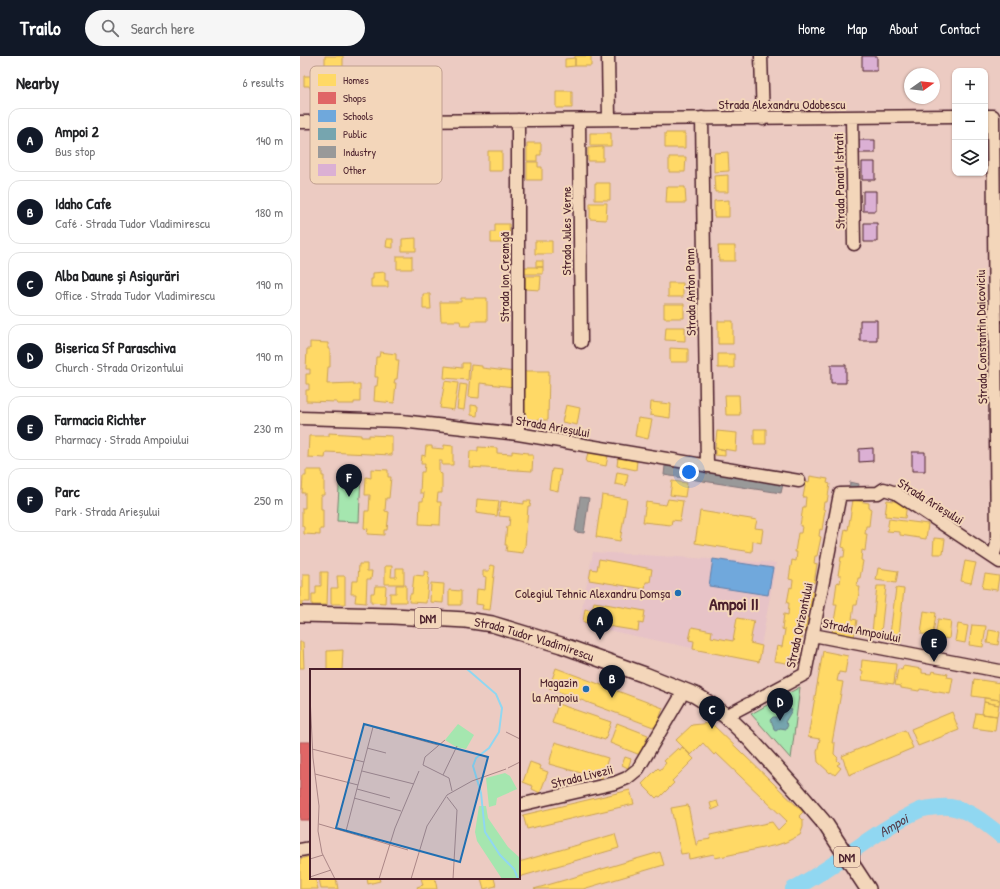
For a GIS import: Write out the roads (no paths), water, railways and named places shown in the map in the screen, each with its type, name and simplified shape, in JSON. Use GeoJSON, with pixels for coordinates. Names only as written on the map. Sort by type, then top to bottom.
{"type":"FeatureCollection","features":[{"type":"Feature","properties":{"kind":"main road","name":"Strada Tudor Vladimirescu"},"geometry":{"type":"LineString","coordinates":[[300,614],[393,616],[466,620],[503,627],[561,645],[682,689],[708,703],[726,716],[749,738],[776,768],[822,828]]}},
{"type":"Feature","properties":{"kind":"main road","name":"Strada Tudor Vladimirescu"},"geometry":{"type":"LineString","coordinates":[[300,624],[465,629],[502,635],[602,669],[680,698],[705,711],[744,744],[822,828]]}},
{"type":"Feature","properties":{"kind":"main road","name":"DN1"},"geometry":{"type":"LineString","coordinates":[[822,828],[859,889]]}},
{"type":"Feature","properties":{"kind":"main road","name":"DN1"},"geometry":{"type":"LineString","coordinates":[[822,828],[868,889]]}},
{"type":"Feature","properties":{"kind":"street"},"geometry":{"type":"LineString","coordinates":[[608,56],[609,119]]}},
{"type":"Feature","properties":{"kind":"street"},"geometry":{"type":"LineString","coordinates":[[761,56],[763,119]]}},
{"type":"Feature","properties":{"kind":"street","name":"Strada Alexandru Odobescu"},"geometry":{"type":"LineString","coordinates":[[442,121],[702,118],[763,119],[952,116]]}},
{"type":"Feature","properties":{"kind":"street","name":"Strada Constantin Daicoviciu"},"geometry":{"type":"LineString","coordinates":[[989,116],[997,544],[996,560]]}},
{"type":"Feature","properties":{"kind":"street","name":"Strada Anton Pann"},"geometry":{"type":"LineString","coordinates":[[702,118],[706,466]]}},
{"type":"Feature","properties":{"kind":"street","name":"Strada Panait Istrati"},"geometry":{"type":"LineString","coordinates":[[852,118],[854,244]]}},
{"type":"Feature","properties":{"kind":"street","name":"Strada Ion Creangă"},"geometry":{"type":"LineString","coordinates":[[518,120],[518,434]]}},
{"type":"Feature","properties":{"kind":"street","name":"Strada Jules Verne"},"geometry":{"type":"LineString","coordinates":[[579,120],[581,342]]}},
{"type":"Feature","properties":{"kind":"street","name":"Strada Alexandru Odobescu"},"geometry":{"type":"LineString","coordinates":[[300,122],[310,122]]}},
{"type":"Feature","properties":{"kind":"street","name":"Strada Arieșului"},"geometry":{"type":"LineString","coordinates":[[300,418],[398,421],[518,434],[799,481]]}},
{"type":"Feature","properties":{"kind":"street","name":"Strada Arieșului"},"geometry":{"type":"LineString","coordinates":[[840,494],[878,492],[884,489],[896,493],[996,560]]}},
{"type":"Feature","properties":{"kind":"street","name":"Strada Orizontului"},"geometry":{"type":"LineString","coordinates":[[726,716],[805,674],[840,494]]}},
{"type":"Feature","properties":{"kind":"street","name":"Strada Ampoiului"},"geometry":{"type":"LineString","coordinates":[[813,634],[1000,671]]}},
{"type":"Feature","properties":{"kind":"street","name":"Strada Livezii"},"geometry":{"type":"LineString","coordinates":[[520,805],[615,783],[628,778],[638,769],[680,698]]}},
{"type":"Feature","properties":{"kind":"street"},"geometry":{"type":"LineString","coordinates":[[300,850],[310,848]]}},
{"type":"Feature","properties":{"kind":"waterway","name":"Ampoi"},"geometry":{"type":"LineString","coordinates":[[793,889],[825,870],[903,818],[923,809],[950,807],[964,811],[971,814],[1000,835]]}},
{"type":"Feature","properties":{"kind":"place","name":"Parc"},"geometry":{"type":"Point","coordinates":[349,497]}},
{"type":"Feature","properties":{"kind":"place","name":"Colegiul Tehnic Alexandru Domșa"},"geometry":{"type":"Point","coordinates":[678,593]}},
{"type":"Feature","properties":{"kind":"place","name":"Ampoi 2"},"geometry":{"type":"Point","coordinates":[600,640]}},
{"type":"Feature","properties":{"kind":"place","name":"Farmacia Richter"},"geometry":{"type":"Point","coordinates":[934,662]}},
{"type":"Feature","properties":{"kind":"place","name":"Magazin la Ampoiu"},"geometry":{"type":"Point","coordinates":[586,689]}},
{"type":"Feature","properties":{"kind":"place","name":"Idaho Cafe"},"geometry":{"type":"Point","coordinates":[612,698]}},
{"type":"Feature","properties":{"kind":"place","name":"Biserica Sf Paraschiva"},"geometry":{"type":"Point","coordinates":[780,721]}},
{"type":"Feature","properties":{"kind":"place","name":"Alba Daune și Asigurări"},"geometry":{"type":"Point","coordinates":[712,729]}},
{"type":"Feature","properties":{"kind":"district","name":"Ampoi II"},"geometry":{"type":"Point","coordinates":[734,603]}}]}
